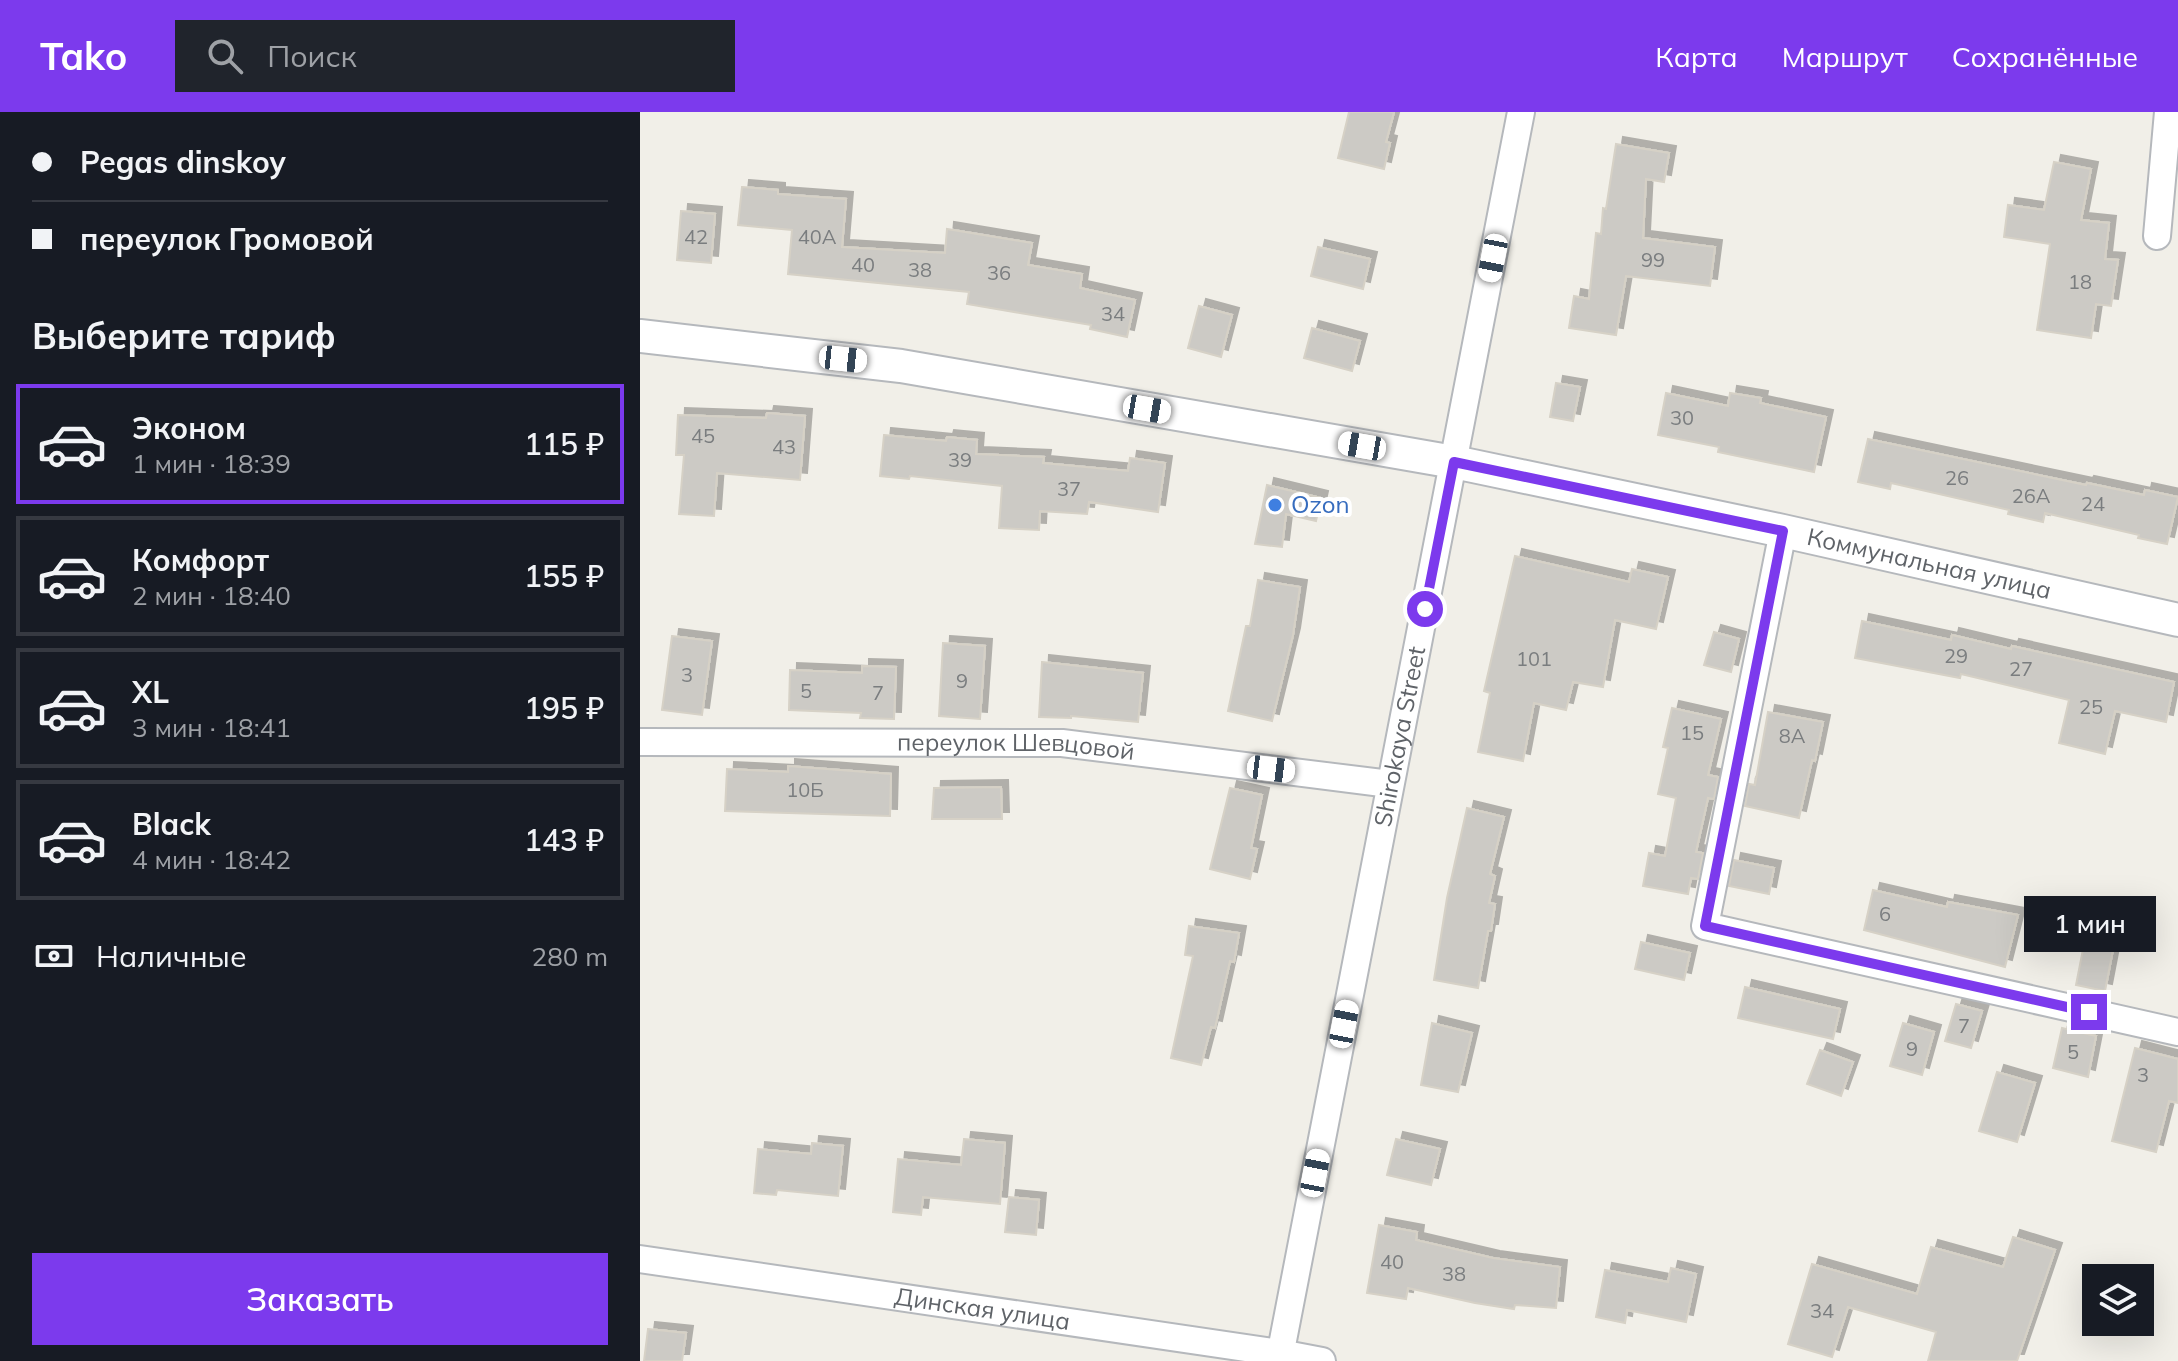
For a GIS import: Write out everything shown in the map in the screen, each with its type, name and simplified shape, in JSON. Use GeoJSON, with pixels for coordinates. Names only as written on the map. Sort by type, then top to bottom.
{"type":"FeatureCollection","features":[{"type":"Feature","properties":{"kind":"street","name":"Shirokaya Street"},"geometry":{"type":"LineString","coordinates":[[1280,1357],[1521,112]]}},
{"type":"Feature","properties":{"kind":"street"},"geometry":{"type":"LineString","coordinates":[[2157,236],[2168,112]]}},
{"type":"Feature","properties":{"kind":"street","name":"Коммунальная улица"},"geometry":{"type":"LineString","coordinates":[[640,336],[901,366],[1454,462],[1783,531],[2178,620]]}},
{"type":"Feature","properties":{"kind":"street"},"geometry":{"type":"LineString","coordinates":[[1783,531],[1705,926],[2178,1032]]}},
{"type":"Feature","properties":{"kind":"street","name":"переулок Шевцовой"},"geometry":{"type":"LineString","coordinates":[[640,742],[1062,743],[1390,784]]}},
{"type":"Feature","properties":{"kind":"street","name":"Динская улица"},"geometry":{"type":"LineString","coordinates":[[640,1259],[1322,1361]]}},
{"type":"Feature","properties":{"kind":"building"},"geometry":{"type":"Polygon","coordinates":[[[1349,112],[1394,112],[1386,142],[1390,143],[1384,169],[1338,158],[1349,112]]]}},
{"type":"Feature","properties":{"kind":"building"},"geometry":{"type":"Polygon","coordinates":[[[1616,144],[1669,153],[1664,182],[1646,179],[1643,238],[1715,247],[1710,286],[1626,276],[1616,335],[1569,328],[1574,296],[1589,299],[1596,233],[1601,234],[1616,144]]]}},
{"type":"Feature","properties":{"kind":"building"},"geometry":{"type":"Polygon","coordinates":[[[2054,162],[2091,169],[2081,220],[2109,223],[2105,259],[2118,260],[2111,306],[2096,304],[2091,338],[2037,330],[2050,244],[2004,237],[2008,205],[2044,210],[2054,162]]]}},
{"type":"Feature","properties":{"kind":"building"},"geometry":{"type":"Polygon","coordinates":[[[742,187],[778,190],[778,194],[846,199],[842,247],[945,253],[947,229],[1032,243],[1028,265],[1082,274],[1080,288],[1135,300],[1127,337],[1090,329],[1091,325],[967,304],[969,292],[788,274],[792,230],[738,225],[742,187]]]}},
{"type":"Feature","properties":{"kind":"building"},"geometry":{"type":"Polygon","coordinates":[[[681,211],[715,214],[711,263],[677,260],[681,211]]]}},
{"type":"Feature","properties":{"kind":"building"},"geometry":{"type":"Polygon","coordinates":[[[1318,247],[1370,259],[1363,289],[1311,276],[1318,247]]]}},
{"type":"Feature","properties":{"kind":"building"},"geometry":{"type":"Polygon","coordinates":[[[1199,306],[1232,315],[1221,357],[1188,348],[1199,306]]]}},
{"type":"Feature","properties":{"kind":"building"},"geometry":{"type":"Polygon","coordinates":[[[1312,328],[1360,341],[1352,371],[1304,358],[1312,328]]]}},
{"type":"Feature","properties":{"kind":"building"},"geometry":{"type":"Polygon","coordinates":[[[1556,383],[1580,387],[1573,421],[1550,417],[1556,383]]]}},
{"type":"Feature","properties":{"kind":"building"},"geometry":{"type":"Polygon","coordinates":[[[1666,393],[1728,406],[1730,393],[1761,398],[1760,403],[1826,417],[1814,472],[1718,452],[1719,447],[1658,435],[1666,393]]]}},
{"type":"Feature","properties":{"kind":"building"},"geometry":{"type":"Polygon","coordinates":[[[767,413],[805,416],[800,480],[717,473],[714,516],[679,514],[684,455],[676,455],[678,415],[766,418],[767,413]]]}},
{"type":"Feature","properties":{"kind":"building"},"geometry":{"type":"Polygon","coordinates":[[[884,435],[946,441],[947,437],[977,440],[976,454],[1044,457],[1043,463],[1128,471],[1130,458],[1165,463],[1158,512],[1089,502],[1087,514],[1040,511],[1039,530],[999,528],[1002,486],[910,476],[909,479],[880,476],[884,435]]]}},
{"type":"Feature","properties":{"kind":"building"},"geometry":{"type":"Polygon","coordinates":[[[1868,439],[2086,485],[2144,495],[2145,490],[2178,497],[2167,544],[2045,513],[2043,522],[2008,514],[2009,510],[1891,483],[1890,489],[1858,482],[1868,439]]]}},
{"type":"Feature","properties":{"kind":"building"},"geometry":{"type":"Polygon","coordinates":[[[1267,485],[1321,498],[1316,521],[1286,514],[1282,547],[1255,544],[1267,485]]]}},
{"type":"Feature","properties":{"kind":"building"},"geometry":{"type":"Polygon","coordinates":[[[1515,556],[1629,582],[1632,569],[1668,577],[1656,629],[1615,620],[1603,687],[1573,682],[1566,710],[1534,703],[1523,761],[1478,752],[1490,693],[1484,691],[1515,556]]]}},
{"type":"Feature","properties":{"kind":"building"},"geometry":{"type":"Polygon","coordinates":[[[1258,580],[1300,587],[1293,635],[1272,721],[1228,711],[1246,626],[1250,626],[1258,580]]]}},
{"type":"Feature","properties":{"kind":"building"},"geometry":{"type":"Polygon","coordinates":[[[1862,621],[1951,640],[1952,635],[2011,649],[2012,646],[2174,682],[2166,722],[2115,711],[2105,754],[2059,743],[2069,700],[1961,674],[1960,678],[1855,658],[1862,621]]]}},
{"type":"Feature","properties":{"kind":"building"},"geometry":{"type":"Polygon","coordinates":[[[1714,632],[1739,639],[1731,672],[1704,665],[1714,632]]]}},
{"type":"Feature","properties":{"kind":"building"},"geometry":{"type":"Polygon","coordinates":[[[672,636],[712,641],[702,715],[662,710],[672,636]]]}},
{"type":"Feature","properties":{"kind":"building"},"geometry":{"type":"Polygon","coordinates":[[[943,643],[985,646],[980,719],[939,716],[943,643]]]}},
{"type":"Feature","properties":{"kind":"building"},"geometry":{"type":"Polygon","coordinates":[[[1042,662],[1143,673],[1138,722],[1071,716],[1039,717],[1042,662]]]}},
{"type":"Feature","properties":{"kind":"building"},"geometry":{"type":"Polygon","coordinates":[[[862,666],[896,667],[894,719],[860,718],[861,713],[789,710],[790,670],[862,673],[862,666]]]}},
{"type":"Feature","properties":{"kind":"building"},"geometry":{"type":"Polygon","coordinates":[[[1672,708],[1721,719],[1708,775],[1718,777],[1714,799],[1708,798],[1696,852],[1703,853],[1698,879],[1691,878],[1688,894],[1643,886],[1649,853],[1665,856],[1676,798],[1658,794],[1668,748],[1663,747],[1672,708]]]}},
{"type":"Feature","properties":{"kind":"building"},"geometry":{"type":"Polygon","coordinates":[[[1768,712],[1823,722],[1799,818],[1745,806],[1749,784],[1755,785],[1768,712]]]}},
{"type":"Feature","properties":{"kind":"building"},"geometry":{"type":"Polygon","coordinates":[[[788,766],[891,774],[890,816],[725,811],[727,769],[788,772],[788,766]]]}},
{"type":"Feature","properties":{"kind":"building"},"geometry":{"type":"Polygon","coordinates":[[[1001,787],[1002,819],[932,819],[934,788],[1001,787]]]}},
{"type":"Feature","properties":{"kind":"building"},"geometry":{"type":"Polygon","coordinates":[[[1230,788],[1262,795],[1251,848],[1257,849],[1250,879],[1210,869],[1230,788]]]}},
{"type":"Feature","properties":{"kind":"building"},"geometry":{"type":"Polygon","coordinates":[[[1467,808],[1504,817],[1490,874],[1495,876],[1489,903],[1495,904],[1478,988],[1434,980],[1447,898],[1467,808]]]}},
{"type":"Feature","properties":{"kind":"building"},"geometry":{"type":"Polygon","coordinates":[[[1734,860],[1774,868],[1769,894],[1729,886],[1734,860]]]}},
{"type":"Feature","properties":{"kind":"building"},"geometry":{"type":"Polygon","coordinates":[[[1873,890],[1947,907],[1948,902],[2018,915],[2005,967],[1864,930],[1873,890]]]}},
{"type":"Feature","properties":{"kind":"building"},"geometry":{"type":"Polygon","coordinates":[[[1189,926],[1239,933],[1215,1028],[1211,1027],[1201,1065],[1171,1058],[1193,956],[1185,955],[1189,926]]]}},
{"type":"Feature","properties":{"kind":"building"},"geometry":{"type":"Polygon","coordinates":[[[2086,934],[2115,939],[2105,991],[2076,985],[2086,934]]]}},
{"type":"Feature","properties":{"kind":"building"},"geometry":{"type":"Polygon","coordinates":[[[1641,942],[1690,953],[1684,980],[1635,969],[1641,942]]]}},
{"type":"Feature","properties":{"kind":"building"},"geometry":{"type":"Polygon","coordinates":[[[1745,987],[1840,1009],[1833,1039],[1738,1018],[1745,987]]]}},
{"type":"Feature","properties":{"kind":"building"},"geometry":{"type":"Polygon","coordinates":[[[1956,1004],[1982,1011],[1971,1048],[1945,1041],[1956,1004]]]}},
{"type":"Feature","properties":{"kind":"building"},"geometry":{"type":"Polygon","coordinates":[[[1432,1023],[1472,1033],[1458,1092],[1421,1085],[1432,1023]]]}},
{"type":"Feature","properties":{"kind":"building"},"geometry":{"type":"Polygon","coordinates":[[[1903,1023],[1934,1032],[1922,1075],[1890,1066],[1903,1023]]]}},
{"type":"Feature","properties":{"kind":"building"},"geometry":{"type":"Polygon","coordinates":[[[2062,1028],[2096,1036],[2088,1077],[2053,1068],[2062,1028]]]}},
{"type":"Feature","properties":{"kind":"building"},"geometry":{"type":"Polygon","coordinates":[[[2135,1048],[2178,1059],[2178,1103],[2169,1101],[2156,1152],[2112,1141],[2135,1048]]]}},
{"type":"Feature","properties":{"kind":"building"},"geometry":{"type":"Polygon","coordinates":[[[1820,1050],[1853,1062],[1841,1096],[1807,1084],[1820,1050]]]}},
{"type":"Feature","properties":{"kind":"building"},"geometry":{"type":"Polygon","coordinates":[[[1997,1072],[2035,1083],[2017,1142],[1979,1131],[1997,1072]]]}},
{"type":"Feature","properties":{"kind":"building"},"geometry":{"type":"Polygon","coordinates":[[[964,1139],[1005,1143],[1000,1204],[923,1197],[921,1215],[893,1212],[898,1159],[961,1165],[964,1139]]]}},
{"type":"Feature","properties":{"kind":"building"},"geometry":{"type":"Polygon","coordinates":[[[1396,1139],[1440,1149],[1431,1185],[1387,1175],[1396,1139]]]}},
{"type":"Feature","properties":{"kind":"building"},"geometry":{"type":"Polygon","coordinates":[[[812,1143],[843,1146],[838,1196],[777,1190],[776,1195],[754,1193],[758,1149],[811,1154],[812,1143]]]}},
{"type":"Feature","properties":{"kind":"building"},"geometry":{"type":"Polygon","coordinates":[[[1009,1197],[1039,1200],[1036,1235],[1005,1232],[1009,1197]]]}},
{"type":"Feature","properties":{"kind":"building"},"geometry":{"type":"Polygon","coordinates":[[[1379,1225],[1417,1232],[1416,1240],[1493,1258],[1560,1267],[1556,1308],[1515,1305],[1514,1309],[1408,1288],[1406,1299],[1367,1293],[1379,1225]]]}},
{"type":"Feature","properties":{"kind":"building"},"geometry":{"type":"Polygon","coordinates":[[[2013,1237],[2055,1250],[2017,1361],[1928,1361],[1936,1332],[1848,1307],[1832,1357],[1788,1344],[1812,1264],[1917,1294],[1931,1247],[2003,1267],[2013,1237]]]}},
{"type":"Feature","properties":{"kind":"building"},"geometry":{"type":"Polygon","coordinates":[[[1671,1268],[1696,1274],[1686,1322],[1627,1310],[1625,1323],[1596,1317],[1605,1270],[1668,1282],[1671,1268]]]}},
{"type":"Feature","properties":{"kind":"building"},"geometry":{"type":"Polygon","coordinates":[[[648,1329],[686,1333],[682,1361],[644,1361],[648,1329]]]}},
{"type":"Feature","properties":{"kind":"place","name":"Ozon"},"geometry":{"type":"Point","coordinates":[1275,505]}},
{"type":"Feature","properties":{"kind":"route"},"geometry":{"type":"LineString","coordinates":[[1425,609],[1454,462],[1783,531],[1705,926],[2089,1012]]}}]}
